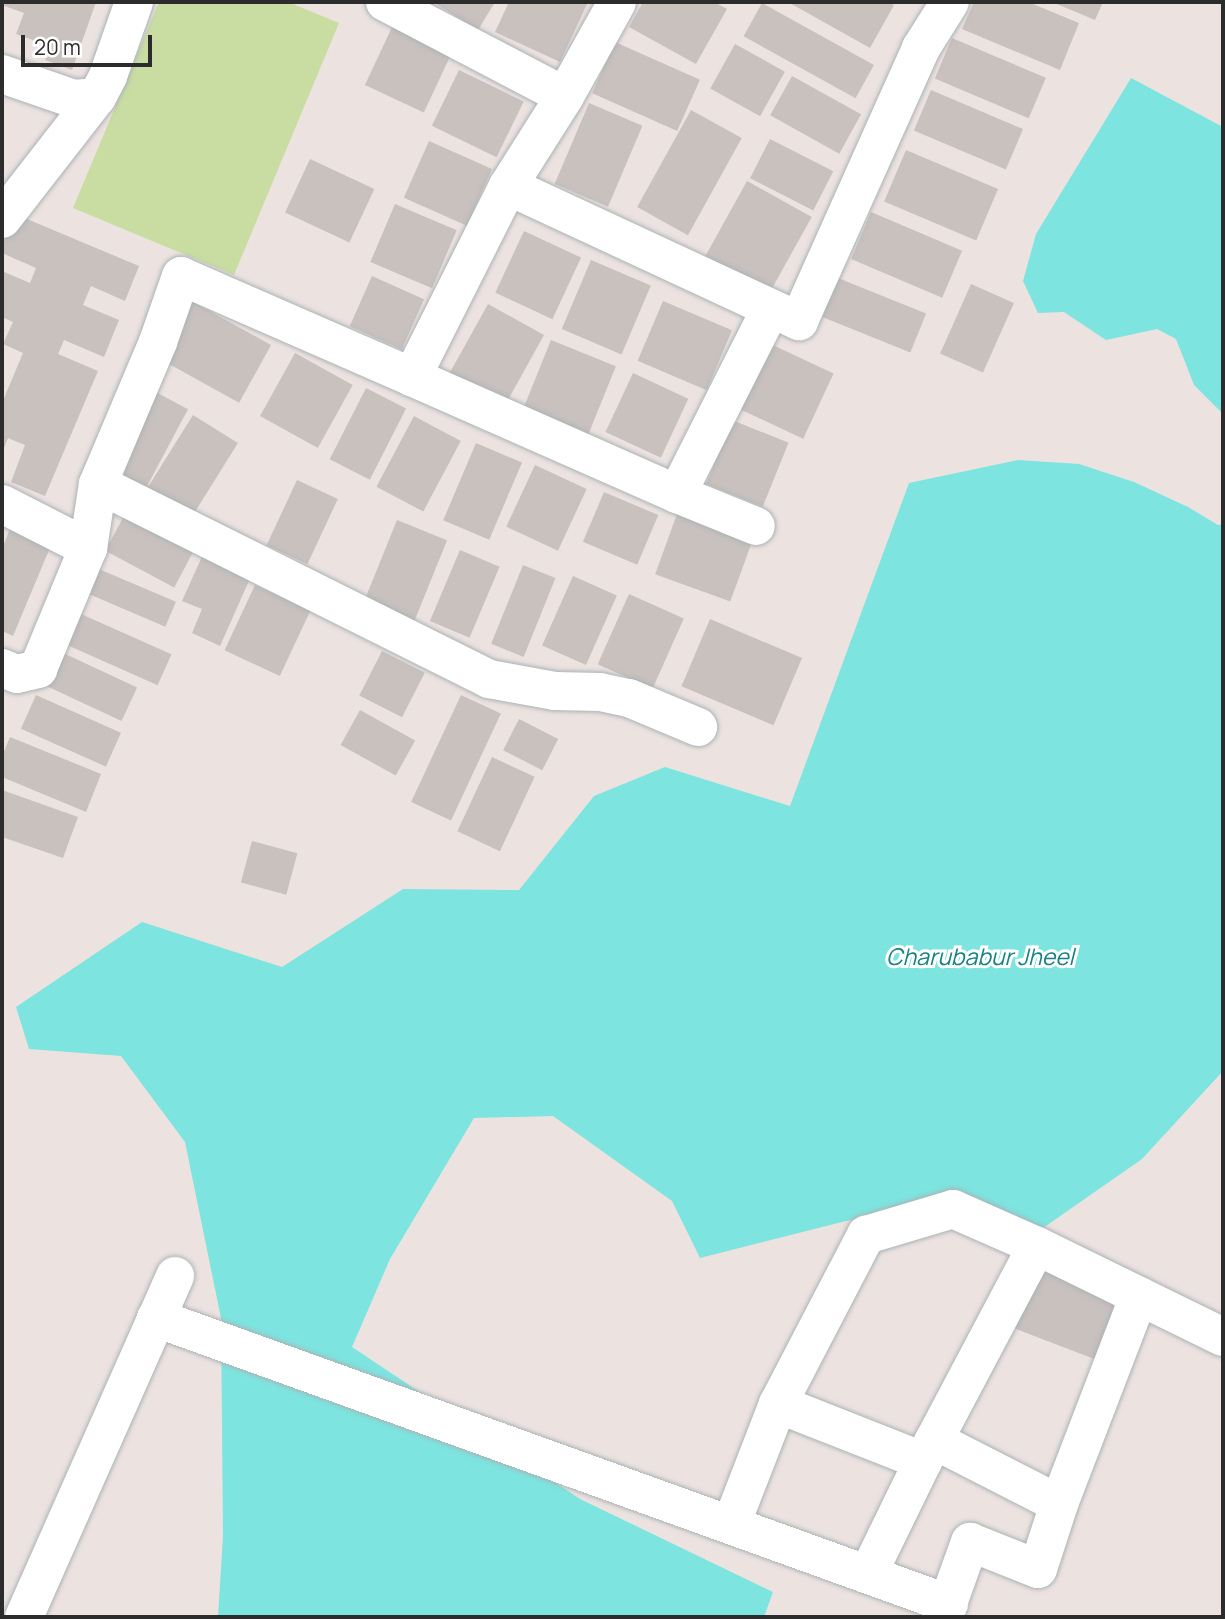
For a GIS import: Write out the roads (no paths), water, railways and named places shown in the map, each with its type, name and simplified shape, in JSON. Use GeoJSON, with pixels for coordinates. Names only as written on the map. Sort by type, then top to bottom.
{"type":"FeatureCollection","features":[{"type":"Feature","properties":{"kind":"street"},"geometry":{"type":"LineString","coordinates":[[2,219],[97,97],[108,76],[134,2]]}},
{"type":"Feature","properties":{"kind":"street"},"geometry":{"type":"LineString","coordinates":[[386,2],[565,96]]}},
{"type":"Feature","properties":{"kind":"street"},"geometry":{"type":"LineString","coordinates":[[412,377],[508,187],[565,96],[617,2]]}},
{"type":"Feature","properties":{"kind":"street"},"geometry":{"type":"LineString","coordinates":[[508,187],[799,321],[922,48],[950,2]]}},
{"type":"Feature","properties":{"kind":"street"},"geometry":{"type":"LineString","coordinates":[[2,74],[74,99],[97,97]]}},
{"type":"Feature","properties":{"kind":"street"},"geometry":{"type":"LineString","coordinates":[[2,668],[17,674],[38,669],[88,548],[98,484],[158,342],[181,276],[677,494],[756,526]]}},
{"type":"Feature","properties":{"kind":"street"},"geometry":{"type":"LineString","coordinates":[[677,494],[771,308]]}},
{"type":"Feature","properties":{"kind":"street"},"geometry":{"type":"LineString","coordinates":[[98,484],[489,679],[555,691],[600,692],[629,698],[698,727]]}},
{"type":"Feature","properties":{"kind":"street"},"geometry":{"type":"LineString","coordinates":[[2,504],[88,548]]}},
{"type":"Feature","properties":{"kind":"street"},"geometry":{"type":"LineString","coordinates":[[731,1525],[778,1404],[866,1235],[953,1209],[1037,1246],[1223,1337]]}},
{"type":"Feature","properties":{"kind":"street"},"geometry":{"type":"LineString","coordinates":[[868,1574],[929,1450],[1037,1246]]}},
{"type":"Feature","properties":{"kind":"street"},"geometry":{"type":"LineString","coordinates":[[24,1617],[175,1276]]}},
{"type":"Feature","properties":{"kind":"street"},"geometry":{"type":"LineString","coordinates":[[156,1318],[868,1574],[946,1610],[970,1542],[1038,1569],[1059,1504],[1139,1296]]}},
{"type":"Feature","properties":{"kind":"street"},"geometry":{"type":"LineString","coordinates":[[778,1404],[929,1450],[1059,1504]]}},
{"type":"Feature","properties":{"kind":"water"},"geometry":{"type":"Polygon","coordinates":[[[1131,78],[1223,127],[1223,414],[1194,385],[1176,339],[1157,329],[1106,340],[1064,312],[1038,313],[1023,281],[1036,234],[1131,78]]]}},
{"type":"Feature","properties":{"kind":"water","name":"Charubabur Jheel"},"geometry":{"type":"Polygon","coordinates":[[[1018,460],[1079,464],[1134,482],[1188,507],[1218,525],[1223,524],[1223,1071],[1142,1159],[1033,1235],[955,1199],[846,1221],[700,1258],[672,1201],[553,1116],[474,1118],[390,1259],[352,1347],[580,1499],[773,1592],[764,1617],[218,1617],[223,1536],[221,1318],[185,1142],[121,1056],[29,1049],[16,1007],[142,922],[282,967],[403,889],[519,890],[594,796],[665,767],[790,806],[909,483],[1018,460]]]}}]}
